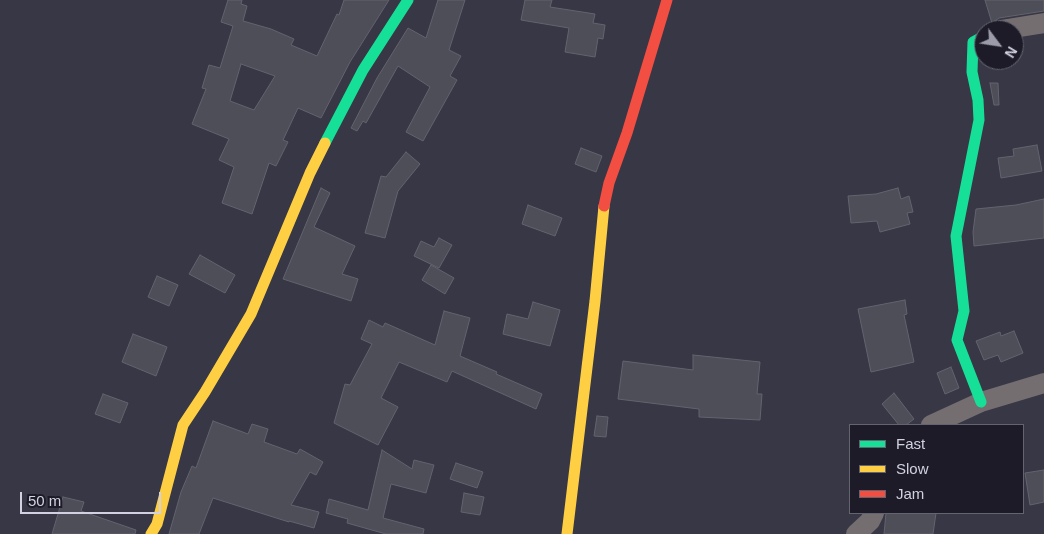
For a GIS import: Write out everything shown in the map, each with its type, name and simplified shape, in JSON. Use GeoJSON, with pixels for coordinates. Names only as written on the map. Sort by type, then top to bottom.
{"type":"FeatureCollection","features":[{"type":"Feature","properties":{"kind":"street"},"geometry":{"type":"LineString","coordinates":[[151,534],[156,524],[183,425],[206,392],[251,314],[310,173],[363,70],[408,0]]}},
{"type":"Feature","properties":{"kind":"street"},"geometry":{"type":"LineString","coordinates":[[567,534],[595,300],[603,214],[609,183],[627,133],[667,0]]}},
{"type":"Feature","properties":{"kind":"street"},"geometry":{"type":"LineString","coordinates":[[1024,26],[1044,22]]}},
{"type":"Feature","properties":{"kind":"street"},"geometry":{"type":"LineString","coordinates":[[974,41],[972,72],[978,100],[979,120],[956,236],[964,311],[957,340],[981,402]]}},
{"type":"Feature","properties":{"kind":"street"},"geometry":{"type":"LineString","coordinates":[[933,424],[981,402],[1044,383]]}},
{"type":"Feature","properties":{"kind":"street"},"geometry":{"type":"LineString","coordinates":[[856,534],[870,521],[874,514]]}},
{"type":"Feature","properties":{"kind":"building"},"geometry":{"type":"Polygon","coordinates":[[[228,0],[242,0],[241,4],[247,6],[243,21],[271,29],[294,39],[291,45],[317,56],[337,14],[339,15],[344,0],[389,0],[350,62],[321,118],[298,108],[283,140],[288,142],[276,166],[269,163],[252,214],[222,203],[234,167],[219,160],[229,139],[192,124],[206,89],[202,88],[209,65],[220,68],[233,26],[221,22],[228,0]],[[241,64],[230,101],[254,110],[275,76],[241,64]]]}},
{"type":"Feature","properties":{"kind":"building"},"geometry":{"type":"Polygon","coordinates":[[[438,0],[465,0],[449,50],[461,56],[450,76],[457,80],[423,141],[406,132],[430,87],[398,66],[366,123],[363,121],[357,131],[351,128],[377,78],[408,28],[426,38],[438,0]]]}},
{"type":"Feature","properties":{"kind":"building"},"geometry":{"type":"Polygon","coordinates":[[[525,0],[552,0],[550,7],[595,14],[593,23],[605,25],[603,39],[598,38],[595,57],[565,52],[569,28],[521,20],[525,0]]]}},
{"type":"Feature","properties":{"kind":"building"},"geometry":{"type":"Polygon","coordinates":[[[985,0],[1044,0],[1044,11],[991,20],[985,0]]]}},
{"type":"Feature","properties":{"kind":"building"},"geometry":{"type":"Polygon","coordinates":[[[990,83],[998,83],[999,105],[994,105],[990,83]]]}},
{"type":"Feature","properties":{"kind":"building"},"geometry":{"type":"Polygon","coordinates":[[[1037,145],[1042,171],[1001,178],[998,158],[1014,156],[1013,149],[1037,145]]]}},
{"type":"Feature","properties":{"kind":"building"},"geometry":{"type":"Polygon","coordinates":[[[581,148],[602,156],[596,172],[575,164],[581,148]]]}},
{"type":"Feature","properties":{"kind":"building"},"geometry":{"type":"Polygon","coordinates":[[[406,152],[420,164],[398,191],[385,238],[365,233],[381,176],[386,177],[406,152]]]}},
{"type":"Feature","properties":{"kind":"building"},"geometry":{"type":"Polygon","coordinates":[[[321,188],[330,193],[314,227],[355,246],[342,274],[358,279],[351,301],[283,279],[321,188]]]}},
{"type":"Feature","properties":{"kind":"building"},"geometry":{"type":"Polygon","coordinates":[[[898,188],[901,199],[909,196],[913,212],[907,213],[910,224],[880,232],[877,221],[851,223],[848,196],[876,194],[898,188]]]}},
{"type":"Feature","properties":{"kind":"building"},"geometry":{"type":"Polygon","coordinates":[[[1044,199],[1044,238],[974,246],[973,232],[976,209],[1016,205],[1044,199]]]}},
{"type":"Feature","properties":{"kind":"building"},"geometry":{"type":"Polygon","coordinates":[[[528,205],[562,218],[555,236],[522,224],[528,205]]]}},
{"type":"Feature","properties":{"kind":"building"},"geometry":{"type":"Polygon","coordinates":[[[439,238],[452,245],[439,268],[414,256],[421,241],[434,247],[439,238]]]}},
{"type":"Feature","properties":{"kind":"building"},"geometry":{"type":"Polygon","coordinates":[[[200,255],[235,275],[225,293],[189,274],[200,255]]]}},
{"type":"Feature","properties":{"kind":"building"},"geometry":{"type":"Polygon","coordinates":[[[431,265],[454,278],[445,294],[422,280],[431,265]]]}},
{"type":"Feature","properties":{"kind":"building"},"geometry":{"type":"Polygon","coordinates":[[[157,276],[178,285],[169,306],[148,297],[157,276]]]}},
{"type":"Feature","properties":{"kind":"building"},"geometry":{"type":"Polygon","coordinates":[[[905,300],[907,314],[904,315],[914,362],[871,372],[858,309],[905,300]]]}},
{"type":"Feature","properties":{"kind":"building"},"geometry":{"type":"Polygon","coordinates":[[[533,302],[560,310],[550,346],[503,334],[507,314],[528,319],[533,302]]]}},
{"type":"Feature","properties":{"kind":"building"},"geometry":{"type":"Polygon","coordinates":[[[444,311],[470,318],[460,356],[542,394],[536,409],[452,371],[447,382],[399,362],[381,398],[398,407],[378,445],[334,423],[345,384],[350,385],[372,344],[361,339],[369,320],[383,327],[385,323],[435,345],[444,311]]]}},
{"type":"Feature","properties":{"kind":"building"},"geometry":{"type":"Polygon","coordinates":[[[1014,331],[1023,353],[1001,362],[998,355],[984,360],[976,341],[1000,332],[1001,336],[1014,331]]]}},
{"type":"Feature","properties":{"kind":"building"},"geometry":{"type":"Polygon","coordinates":[[[133,334],[167,347],[156,376],[122,362],[133,334]]]}},
{"type":"Feature","properties":{"kind":"building"},"geometry":{"type":"Polygon","coordinates":[[[693,355],[760,362],[757,394],[762,394],[760,420],[699,417],[699,409],[618,399],[623,361],[693,370],[693,355]]]}},
{"type":"Feature","properties":{"kind":"building"},"geometry":{"type":"Polygon","coordinates":[[[951,367],[959,388],[945,394],[937,373],[951,367]]]}},
{"type":"Feature","properties":{"kind":"building"},"geometry":{"type":"Polygon","coordinates":[[[894,393],[914,419],[907,424],[898,424],[882,404],[894,393]]]}},
{"type":"Feature","properties":{"kind":"building"},"geometry":{"type":"Polygon","coordinates":[[[103,394],[128,403],[120,423],[95,414],[103,394]]]}},
{"type":"Feature","properties":{"kind":"building"},"geometry":{"type":"Polygon","coordinates":[[[597,416],[608,417],[606,437],[594,436],[597,416]]]}},
{"type":"Feature","properties":{"kind":"building"},"geometry":{"type":"Polygon","coordinates":[[[213,421],[248,434],[252,424],[268,429],[264,442],[297,454],[300,449],[323,462],[316,475],[310,472],[291,505],[319,512],[314,528],[213,498],[199,534],[169,534],[181,492],[192,466],[196,468],[213,421]]]}},
{"type":"Feature","properties":{"kind":"building"},"geometry":{"type":"Polygon","coordinates":[[[382,450],[412,469],[414,460],[434,465],[426,493],[391,484],[383,518],[424,529],[423,534],[386,534],[347,523],[348,519],[326,513],[329,499],[368,510],[382,450]]]}},
{"type":"Feature","properties":{"kind":"building"},"geometry":{"type":"Polygon","coordinates":[[[456,463],[483,472],[477,488],[450,479],[456,463]]]}},
{"type":"Feature","properties":{"kind":"building"},"geometry":{"type":"Polygon","coordinates":[[[1044,470],[1044,502],[1030,505],[1025,473],[1044,470]]]}},
{"type":"Feature","properties":{"kind":"building"},"geometry":{"type":"Polygon","coordinates":[[[464,493],[484,497],[480,515],[461,512],[464,493]]]}},
{"type":"Feature","properties":{"kind":"building"},"geometry":{"type":"Polygon","coordinates":[[[63,497],[84,502],[81,511],[136,530],[135,534],[52,534],[63,497]]]}},
{"type":"Feature","properties":{"kind":"building"},"geometry":{"type":"Polygon","coordinates":[[[886,514],[936,514],[933,534],[884,534],[886,514]]]}},
{"type":"Feature","properties":{"kind":"traffic: fast"},"geometry":{"type":"LineString","coordinates":[[325,143],[363,70],[408,0]]}},
{"type":"Feature","properties":{"kind":"traffic: fast"},"geometry":{"type":"LineString","coordinates":[[974,41],[972,72],[978,100],[979,120],[956,236],[964,311],[957,340],[981,402]]}},
{"type":"Feature","properties":{"kind":"traffic: slow"},"geometry":{"type":"LineString","coordinates":[[151,534],[157,524],[183,425],[205,392],[251,314],[310,173],[325,143]]}},
{"type":"Feature","properties":{"kind":"traffic: slow"},"geometry":{"type":"LineString","coordinates":[[567,534],[595,301],[604,206]]}},
{"type":"Feature","properties":{"kind":"traffic: jam"},"geometry":{"type":"LineString","coordinates":[[604,206],[609,183],[627,133],[667,0]]}}]}
